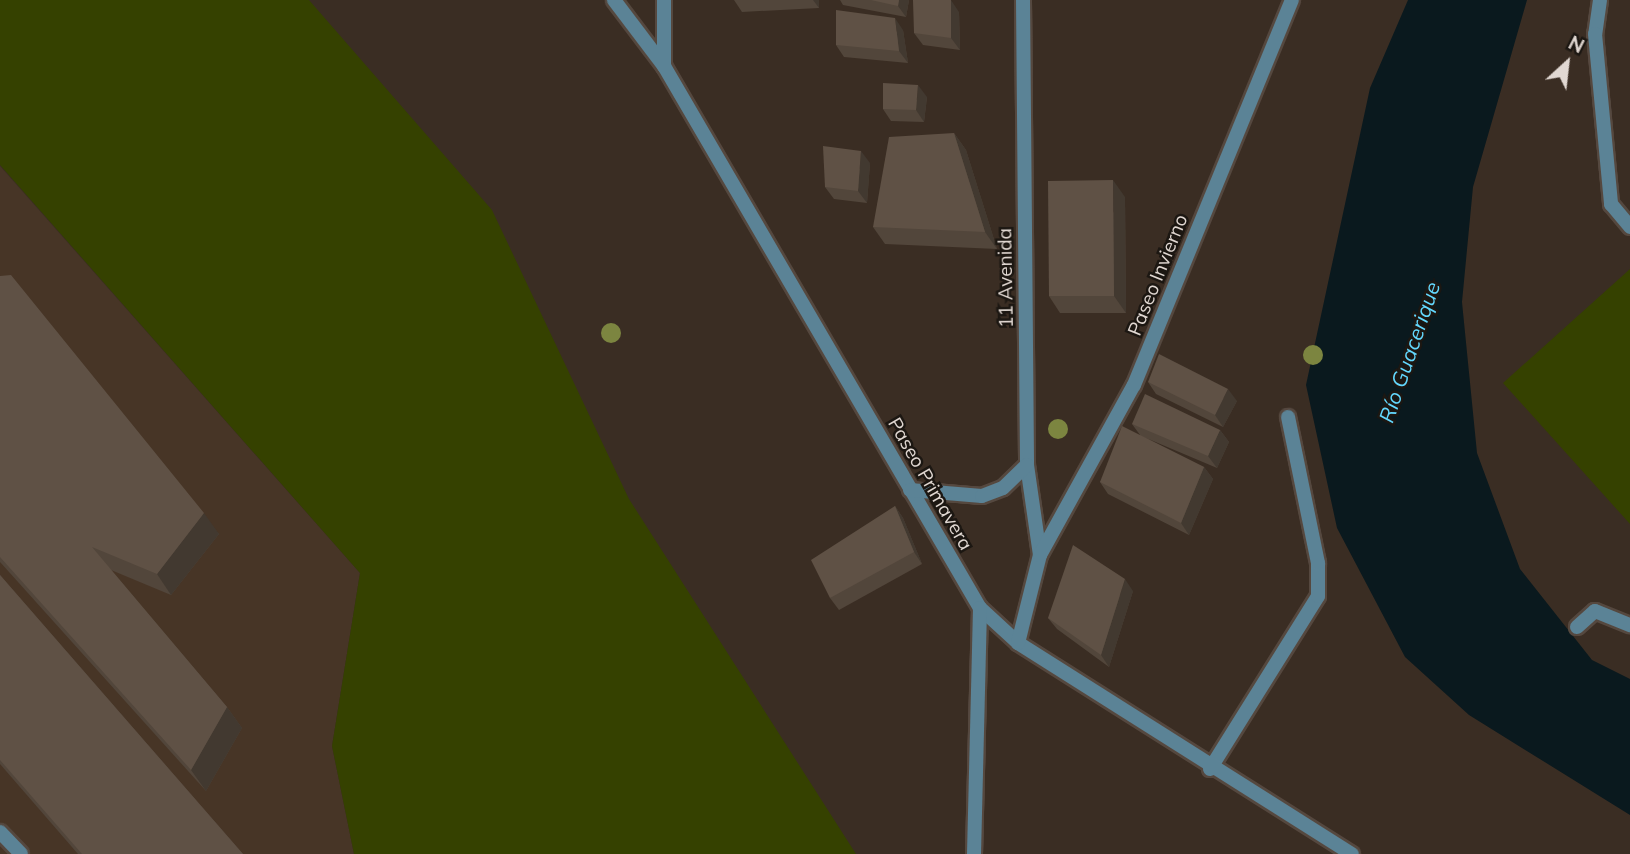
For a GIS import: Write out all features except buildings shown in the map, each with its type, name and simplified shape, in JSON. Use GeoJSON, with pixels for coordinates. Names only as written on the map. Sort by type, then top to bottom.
{"type":"FeatureCollection","features":[{"type":"Feature","properties":{"kind":"street","name":"Paseo Primavera"},"geometry":{"type":"LineString","coordinates":[[614,0],[664,66],[980,608],[1017,643],[1210,769],[1352,854]]}},
{"type":"Feature","properties":{"kind":"street"},"geometry":{"type":"LineString","coordinates":[[664,0],[664,66]]}},
{"type":"Feature","properties":{"kind":"street","name":"11 Avenida"},"geometry":{"type":"LineString","coordinates":[[1023,0],[1027,465],[1040,555]]}},
{"type":"Feature","properties":{"kind":"street","name":"Paseo Invierno"},"geometry":{"type":"LineString","coordinates":[[1040,555],[1134,385],[1292,0]]}},
{"type":"Feature","properties":{"kind":"street"},"geometry":{"type":"LineString","coordinates":[[1600,0],[1595,34],[1611,204],[1630,227]]}},
{"type":"Feature","properties":{"kind":"street"},"geometry":{"type":"LineString","coordinates":[[1210,769],[1318,596],[1318,563],[1288,417]]}},
{"type":"Feature","properties":{"kind":"street"},"geometry":{"type":"LineString","coordinates":[[911,491],[982,496],[1003,488],[1027,465]]}},
{"type":"Feature","properties":{"kind":"street"},"geometry":{"type":"LineString","coordinates":[[1017,643],[1040,555]]}},
{"type":"Feature","properties":{"kind":"street"},"geometry":{"type":"LineString","coordinates":[[974,854],[980,608]]}},
{"type":"Feature","properties":{"kind":"street"},"geometry":{"type":"LineString","coordinates":[[1577,627],[1595,611],[1630,625]]}},
{"type":"Feature","properties":{"kind":"street"},"geometry":{"type":"LineString","coordinates":[[0,832],[21,854]]}},
{"type":"Feature","properties":{"kind":"shaded area"},"geometry":{"type":"Polygon","coordinates":[[[0,166],[360,573],[332,746],[354,854],[0,854],[0,166]]]}},
{"type":"Feature","properties":{"kind":"green space"},"geometry":{"type":"Polygon","coordinates":[[[0,0],[309,0],[492,210],[629,499],[856,854],[354,854],[332,746],[360,573],[0,165],[0,0]]]}},
{"type":"Feature","properties":{"kind":"green space"},"geometry":{"type":"Polygon","coordinates":[[[1630,269],[1630,524],[1503,383],[1630,269]]]}},
{"type":"Feature","properties":{"kind":"water","name":"Río Guacerique"},"geometry":{"type":"Polygon","coordinates":[[[1408,0],[1527,0],[1473,187],[1462,302],[1477,453],[1520,569],[1592,660],[1630,679],[1630,815],[1469,715],[1405,657],[1337,528],[1306,385],[1370,88],[1408,0]]]}}]}
